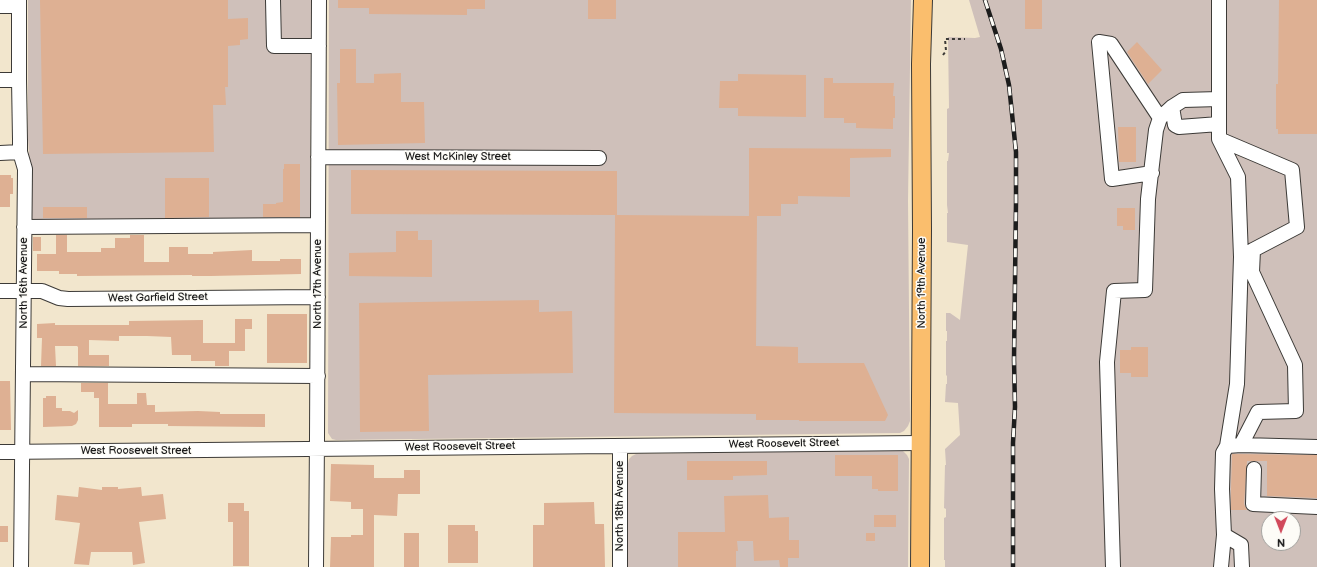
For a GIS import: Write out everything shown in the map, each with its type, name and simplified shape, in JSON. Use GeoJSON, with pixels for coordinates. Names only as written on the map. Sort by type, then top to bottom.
{"type":"FeatureCollection","features":[{"type":"Feature","properties":{"kind":"main road","name":"North 19th Avenue"},"geometry":{"type":"LineString","coordinates":[[920,567],[922,236],[921,64],[923,0]]}},
{"type":"Feature","properties":{"kind":"street"},"geometry":{"type":"LineString","coordinates":[[273,0],[274,46],[319,46]]}},
{"type":"Feature","properties":{"kind":"street","name":"North 17th Avenue"},"geometry":{"type":"LineString","coordinates":[[316,567],[319,0]]}},
{"type":"Feature","properties":{"kind":"street"},"geometry":{"type":"LineString","coordinates":[[1219,0],[1220,139],[1238,177],[1241,257],[1237,384],[1227,446],[1223,453],[1222,488],[1224,535],[1221,567]]}},
{"type":"Feature","properties":{"kind":"street"},"geometry":{"type":"LineString","coordinates":[[0,6],[19,3]]}},
{"type":"Feature","properties":{"kind":"street","name":"North 16th Avenue"},"geometry":{"type":"LineString","coordinates":[[19,3],[18,80],[20,152],[25,170],[21,567]]}},
{"type":"Feature","properties":{"kind":"street"},"geometry":{"type":"LineString","coordinates":[[1152,173],[1112,179],[1100,42],[1111,44],[1160,118]]}},
{"type":"Feature","properties":{"kind":"street"},"geometry":{"type":"LineString","coordinates":[[0,80],[18,80]]}},
{"type":"Feature","properties":{"kind":"street"},"geometry":{"type":"LineString","coordinates":[[1113,567],[1107,362],[1114,291],[1145,290],[1148,199],[1156,130],[1160,118],[1172,107],[1183,100],[1219,99]]}},
{"type":"Feature","properties":{"kind":"street"},"geometry":{"type":"LineString","coordinates":[[1172,107],[1175,125],[1179,127],[1219,124]]}},
{"type":"Feature","properties":{"kind":"street"},"geometry":{"type":"LineString","coordinates":[[1220,139],[1292,170],[1297,227],[1241,257]]}},
{"type":"Feature","properties":{"kind":"street"},"geometry":{"type":"LineString","coordinates":[[0,153],[20,152]]}},
{"type":"Feature","properties":{"kind":"street","name":"West McKinley Street"},"geometry":{"type":"LineString","coordinates":[[318,157],[599,158]]}},
{"type":"Feature","properties":{"kind":"street"},"geometry":{"type":"LineString","coordinates":[[24,227],[318,225]]}},
{"type":"Feature","properties":{"kind":"street"},"geometry":{"type":"LineString","coordinates":[[1241,445],[1258,412],[1296,411],[1295,365],[1252,272],[1254,250]]}},
{"type":"Feature","properties":{"kind":"street","name":"West Garfield Street"},"geometry":{"type":"LineString","coordinates":[[0,291],[42,291],[59,298],[68,299],[318,297]]}},
{"type":"Feature","properties":{"kind":"street"},"geometry":{"type":"LineString","coordinates":[[24,374],[318,376]]}},
{"type":"Feature","properties":{"kind":"street","name":"West Roosevelt Street"},"geometry":{"type":"LineString","coordinates":[[0,452],[920,443]]}},
{"type":"Feature","properties":{"kind":"street","name":"North 18th Avenue"},"geometry":{"type":"LineString","coordinates":[[620,446],[620,567]]}},
{"type":"Feature","properties":{"kind":"street"},"geometry":{"type":"LineString","coordinates":[[1227,446],[1317,447]]}},
{"type":"Feature","properties":{"kind":"street"},"geometry":{"type":"LineString","coordinates":[[1254,469],[1253,504],[1317,507]]}},
{"type":"Feature","properties":{"kind":"street"},"geometry":{"type":"LineString","coordinates":[[1224,535],[1241,545],[1242,567]]}},
{"type":"Feature","properties":{"kind":"path"},"geometry":{"type":"LineString","coordinates":[[944,55],[946,51],[945,39],[965,39]]}},
{"type":"Feature","properties":{"kind":"shaded area"},"geometry":{"type":"Polygon","coordinates":[[[28,0],[311,0],[310,220],[29,222],[30,168],[28,139],[28,0]]]}},
{"type":"Feature","properties":{"kind":"shaded area"},"geometry":{"type":"Polygon","coordinates":[[[329,0],[911,0],[908,201],[910,421],[908,426],[900,433],[332,439],[328,433],[329,0]]]}},
{"type":"Feature","properties":{"kind":"shaded area"},"geometry":{"type":"Polygon","coordinates":[[[969,0],[1317,0],[1317,567],[945,567],[945,449],[960,435],[958,403],[945,402],[947,384],[946,313],[950,313],[960,320],[968,245],[947,242],[947,161],[949,153],[947,153],[947,109],[949,108],[948,37],[980,37],[969,0]]]}},
{"type":"Feature","properties":{"kind":"shaded area"},"geometry":{"type":"Polygon","coordinates":[[[903,451],[909,459],[908,567],[627,567],[628,464],[629,459],[636,454],[903,451]]]}},
{"type":"Feature","properties":{"kind":"building"},"geometry":{"type":"Polygon","coordinates":[[[40,0],[228,0],[228,19],[248,18],[248,39],[240,40],[240,45],[228,46],[228,87],[225,87],[226,105],[213,105],[214,152],[43,154],[40,0]]]}},
{"type":"Feature","properties":{"kind":"building"},"geometry":{"type":"Polygon","coordinates":[[[338,0],[485,0],[485,9],[467,9],[467,15],[369,14],[369,8],[338,8],[338,0]]]}},
{"type":"Feature","properties":{"kind":"building"},"geometry":{"type":"Polygon","coordinates":[[[588,0],[616,0],[616,19],[588,19],[588,0]]]}},
{"type":"Feature","properties":{"kind":"building"},"geometry":{"type":"Polygon","coordinates":[[[1025,0],[1042,0],[1042,29],[1025,29],[1025,0]]]}},
{"type":"Feature","properties":{"kind":"building"},"geometry":{"type":"Polygon","coordinates":[[[1279,0],[1317,0],[1317,134],[1278,134],[1278,129],[1276,129],[1279,0]]]}},
{"type":"Feature","properties":{"kind":"building"},"geometry":{"type":"Polygon","coordinates":[[[1137,42],[1162,70],[1148,84],[1127,52],[1137,42]]]}},
{"type":"Feature","properties":{"kind":"building"},"geometry":{"type":"Polygon","coordinates":[[[340,49],[356,49],[356,83],[374,83],[374,74],[401,73],[401,102],[424,102],[425,143],[338,145],[337,83],[340,83],[340,49]]]}},
{"type":"Feature","properties":{"kind":"building"},"geometry":{"type":"Polygon","coordinates":[[[738,74],[806,75],[806,117],[738,116],[738,108],[719,108],[720,81],[738,81],[738,74]]]}},
{"type":"Feature","properties":{"kind":"building"},"geometry":{"type":"Polygon","coordinates":[[[824,78],[833,78],[833,83],[894,83],[893,96],[895,96],[895,118],[893,118],[893,129],[856,128],[856,123],[844,123],[844,118],[824,118],[824,78]]]}},
{"type":"Feature","properties":{"kind":"building"},"geometry":{"type":"Polygon","coordinates":[[[1118,127],[1136,127],[1136,162],[1119,162],[1118,127]]]}},
{"type":"Feature","properties":{"kind":"building"},"geometry":{"type":"Polygon","coordinates":[[[749,148],[891,149],[891,157],[850,158],[850,197],[798,196],[798,204],[781,204],[781,216],[757,216],[756,346],[798,347],[798,363],[864,363],[888,415],[885,421],[756,420],[756,414],[614,413],[615,215],[351,214],[351,170],[617,171],[617,215],[749,216],[749,148]]]}},
{"type":"Feature","properties":{"kind":"building"},"geometry":{"type":"Polygon","coordinates":[[[284,164],[300,164],[300,217],[263,217],[263,204],[276,204],[283,202],[284,164]]]}},
{"type":"Feature","properties":{"kind":"building"},"geometry":{"type":"Polygon","coordinates":[[[0,175],[11,175],[11,178],[13,178],[13,194],[10,194],[10,207],[0,207],[0,175]]]}},
{"type":"Feature","properties":{"kind":"building"},"geometry":{"type":"Polygon","coordinates":[[[165,178],[209,178],[209,217],[165,218],[165,178]]]}},
{"type":"Feature","properties":{"kind":"building"},"geometry":{"type":"Polygon","coordinates":[[[43,207],[87,207],[87,218],[43,218],[43,207]]]}},
{"type":"Feature","properties":{"kind":"building"},"geometry":{"type":"Polygon","coordinates":[[[1117,208],[1135,208],[1135,230],[1123,230],[1123,226],[1117,226],[1117,208]]]}},
{"type":"Feature","properties":{"kind":"building"},"geometry":{"type":"Polygon","coordinates":[[[396,231],[418,231],[418,240],[432,240],[432,277],[349,276],[349,253],[396,252],[396,231]]]}},
{"type":"Feature","properties":{"kind":"building"},"geometry":{"type":"Polygon","coordinates":[[[56,235],[67,235],[67,252],[101,252],[101,248],[115,248],[115,238],[130,238],[130,235],[144,235],[144,262],[169,262],[169,247],[188,247],[188,254],[213,254],[213,252],[252,250],[252,261],[301,259],[301,274],[77,276],[77,274],[59,274],[59,271],[37,271],[37,254],[56,254],[56,235]]]}},
{"type":"Feature","properties":{"kind":"building"},"geometry":{"type":"Polygon","coordinates":[[[33,237],[41,237],[41,251],[33,251],[33,237]]]}},
{"type":"Feature","properties":{"kind":"building"},"geometry":{"type":"Polygon","coordinates":[[[539,300],[539,312],[572,311],[573,373],[428,375],[429,431],[360,432],[359,303],[539,300]]]}},
{"type":"Feature","properties":{"kind":"building"},"geometry":{"type":"Polygon","coordinates":[[[267,314],[307,314],[307,363],[267,363],[267,314]]]}},
{"type":"Feature","properties":{"kind":"building"},"geometry":{"type":"Polygon","coordinates":[[[235,319],[252,319],[252,329],[245,329],[245,351],[229,351],[229,366],[215,366],[215,361],[191,361],[191,355],[172,355],[171,337],[119,336],[119,341],[89,340],[89,355],[109,355],[109,366],[78,366],[77,346],[55,346],[56,366],[41,366],[42,338],[37,338],[37,324],[129,325],[129,321],[203,320],[203,343],[235,343],[235,319]]]}},
{"type":"Feature","properties":{"kind":"building"},"geometry":{"type":"Polygon","coordinates":[[[1131,347],[1148,347],[1148,377],[1131,377],[1131,373],[1120,373],[1120,350],[1131,350],[1131,347]]]}},
{"type":"Feature","properties":{"kind":"building"},"geometry":{"type":"Polygon","coordinates":[[[0,381],[10,381],[11,430],[0,430],[0,381]]]}},
{"type":"Feature","properties":{"kind":"building"},"geometry":{"type":"Polygon","coordinates":[[[81,383],[108,383],[108,404],[137,404],[137,393],[146,393],[147,405],[155,405],[155,412],[198,411],[220,412],[220,414],[265,414],[265,427],[132,424],[132,427],[99,427],[99,398],[94,398],[94,392],[81,392],[81,383]]]}},
{"type":"Feature","properties":{"kind":"building"},"geometry":{"type":"Polygon","coordinates":[[[46,396],[56,396],[56,408],[62,408],[62,411],[70,411],[74,413],[78,410],[78,420],[76,424],[72,426],[43,427],[43,398],[46,398],[46,396]]]}},
{"type":"Feature","properties":{"kind":"building"},"geometry":{"type":"Polygon","coordinates":[[[1232,454],[1317,455],[1317,498],[1267,496],[1267,461],[1247,461],[1244,504],[1247,510],[1231,510],[1232,454]]]}},
{"type":"Feature","properties":{"kind":"building"},"geometry":{"type":"Polygon","coordinates":[[[835,455],[898,455],[898,491],[878,491],[878,489],[872,489],[872,476],[835,476],[835,455]]]}},
{"type":"Feature","properties":{"kind":"building"},"geometry":{"type":"Polygon","coordinates":[[[687,461],[767,461],[767,475],[733,476],[733,480],[687,480],[687,461]]]}},
{"type":"Feature","properties":{"kind":"building"},"geometry":{"type":"Polygon","coordinates":[[[331,464],[374,465],[374,478],[404,478],[404,470],[420,470],[420,494],[398,494],[397,516],[374,515],[374,567],[330,567],[331,537],[351,537],[351,535],[363,535],[363,509],[351,509],[351,502],[330,501],[331,464]]]}},
{"type":"Feature","properties":{"kind":"building"},"geometry":{"type":"Polygon","coordinates":[[[79,487],[102,490],[102,487],[118,487],[118,489],[141,487],[142,496],[163,494],[166,519],[139,522],[145,563],[133,565],[132,552],[91,552],[89,565],[74,564],[80,523],[55,520],[57,495],[78,497],[79,487]]]}},
{"type":"Feature","properties":{"kind":"building"},"geometry":{"type":"Polygon","coordinates":[[[768,495],[769,518],[789,517],[789,540],[799,540],[799,558],[788,558],[788,567],[780,567],[779,560],[754,561],[753,541],[737,541],[738,551],[736,551],[736,567],[678,567],[678,532],[725,532],[724,496],[768,495]]]}},
{"type":"Feature","properties":{"kind":"building"},"geometry":{"type":"Polygon","coordinates":[[[594,502],[595,524],[604,524],[605,567],[533,567],[533,525],[544,525],[544,503],[594,502]]]}},
{"type":"Feature","properties":{"kind":"building"},"geometry":{"type":"Polygon","coordinates":[[[228,503],[244,503],[244,511],[249,511],[249,566],[233,566],[233,522],[228,522],[228,503]]]}},
{"type":"Feature","properties":{"kind":"building"},"geometry":{"type":"Polygon","coordinates":[[[874,515],[896,515],[896,527],[874,527],[874,515]]]}},
{"type":"Feature","properties":{"kind":"building"},"geometry":{"type":"Polygon","coordinates":[[[448,525],[475,525],[475,531],[478,531],[478,563],[448,563],[448,525]]]}},
{"type":"Feature","properties":{"kind":"building"},"geometry":{"type":"Polygon","coordinates":[[[0,526],[8,526],[8,542],[0,542],[0,526]]]}},
{"type":"Feature","properties":{"kind":"building"},"geometry":{"type":"Polygon","coordinates":[[[404,533],[419,533],[419,567],[404,567],[404,533]]]}},
{"type":"Feature","properties":{"kind":"building"},"geometry":{"type":"Polygon","coordinates":[[[866,533],[875,533],[875,541],[866,541],[866,533]]]}},
{"type":"Feature","properties":{"kind":"railway"},"geometry":{"type":"LineString","coordinates":[[985,0],[1001,49],[1009,85],[1016,152],[1013,567]]}}]}
